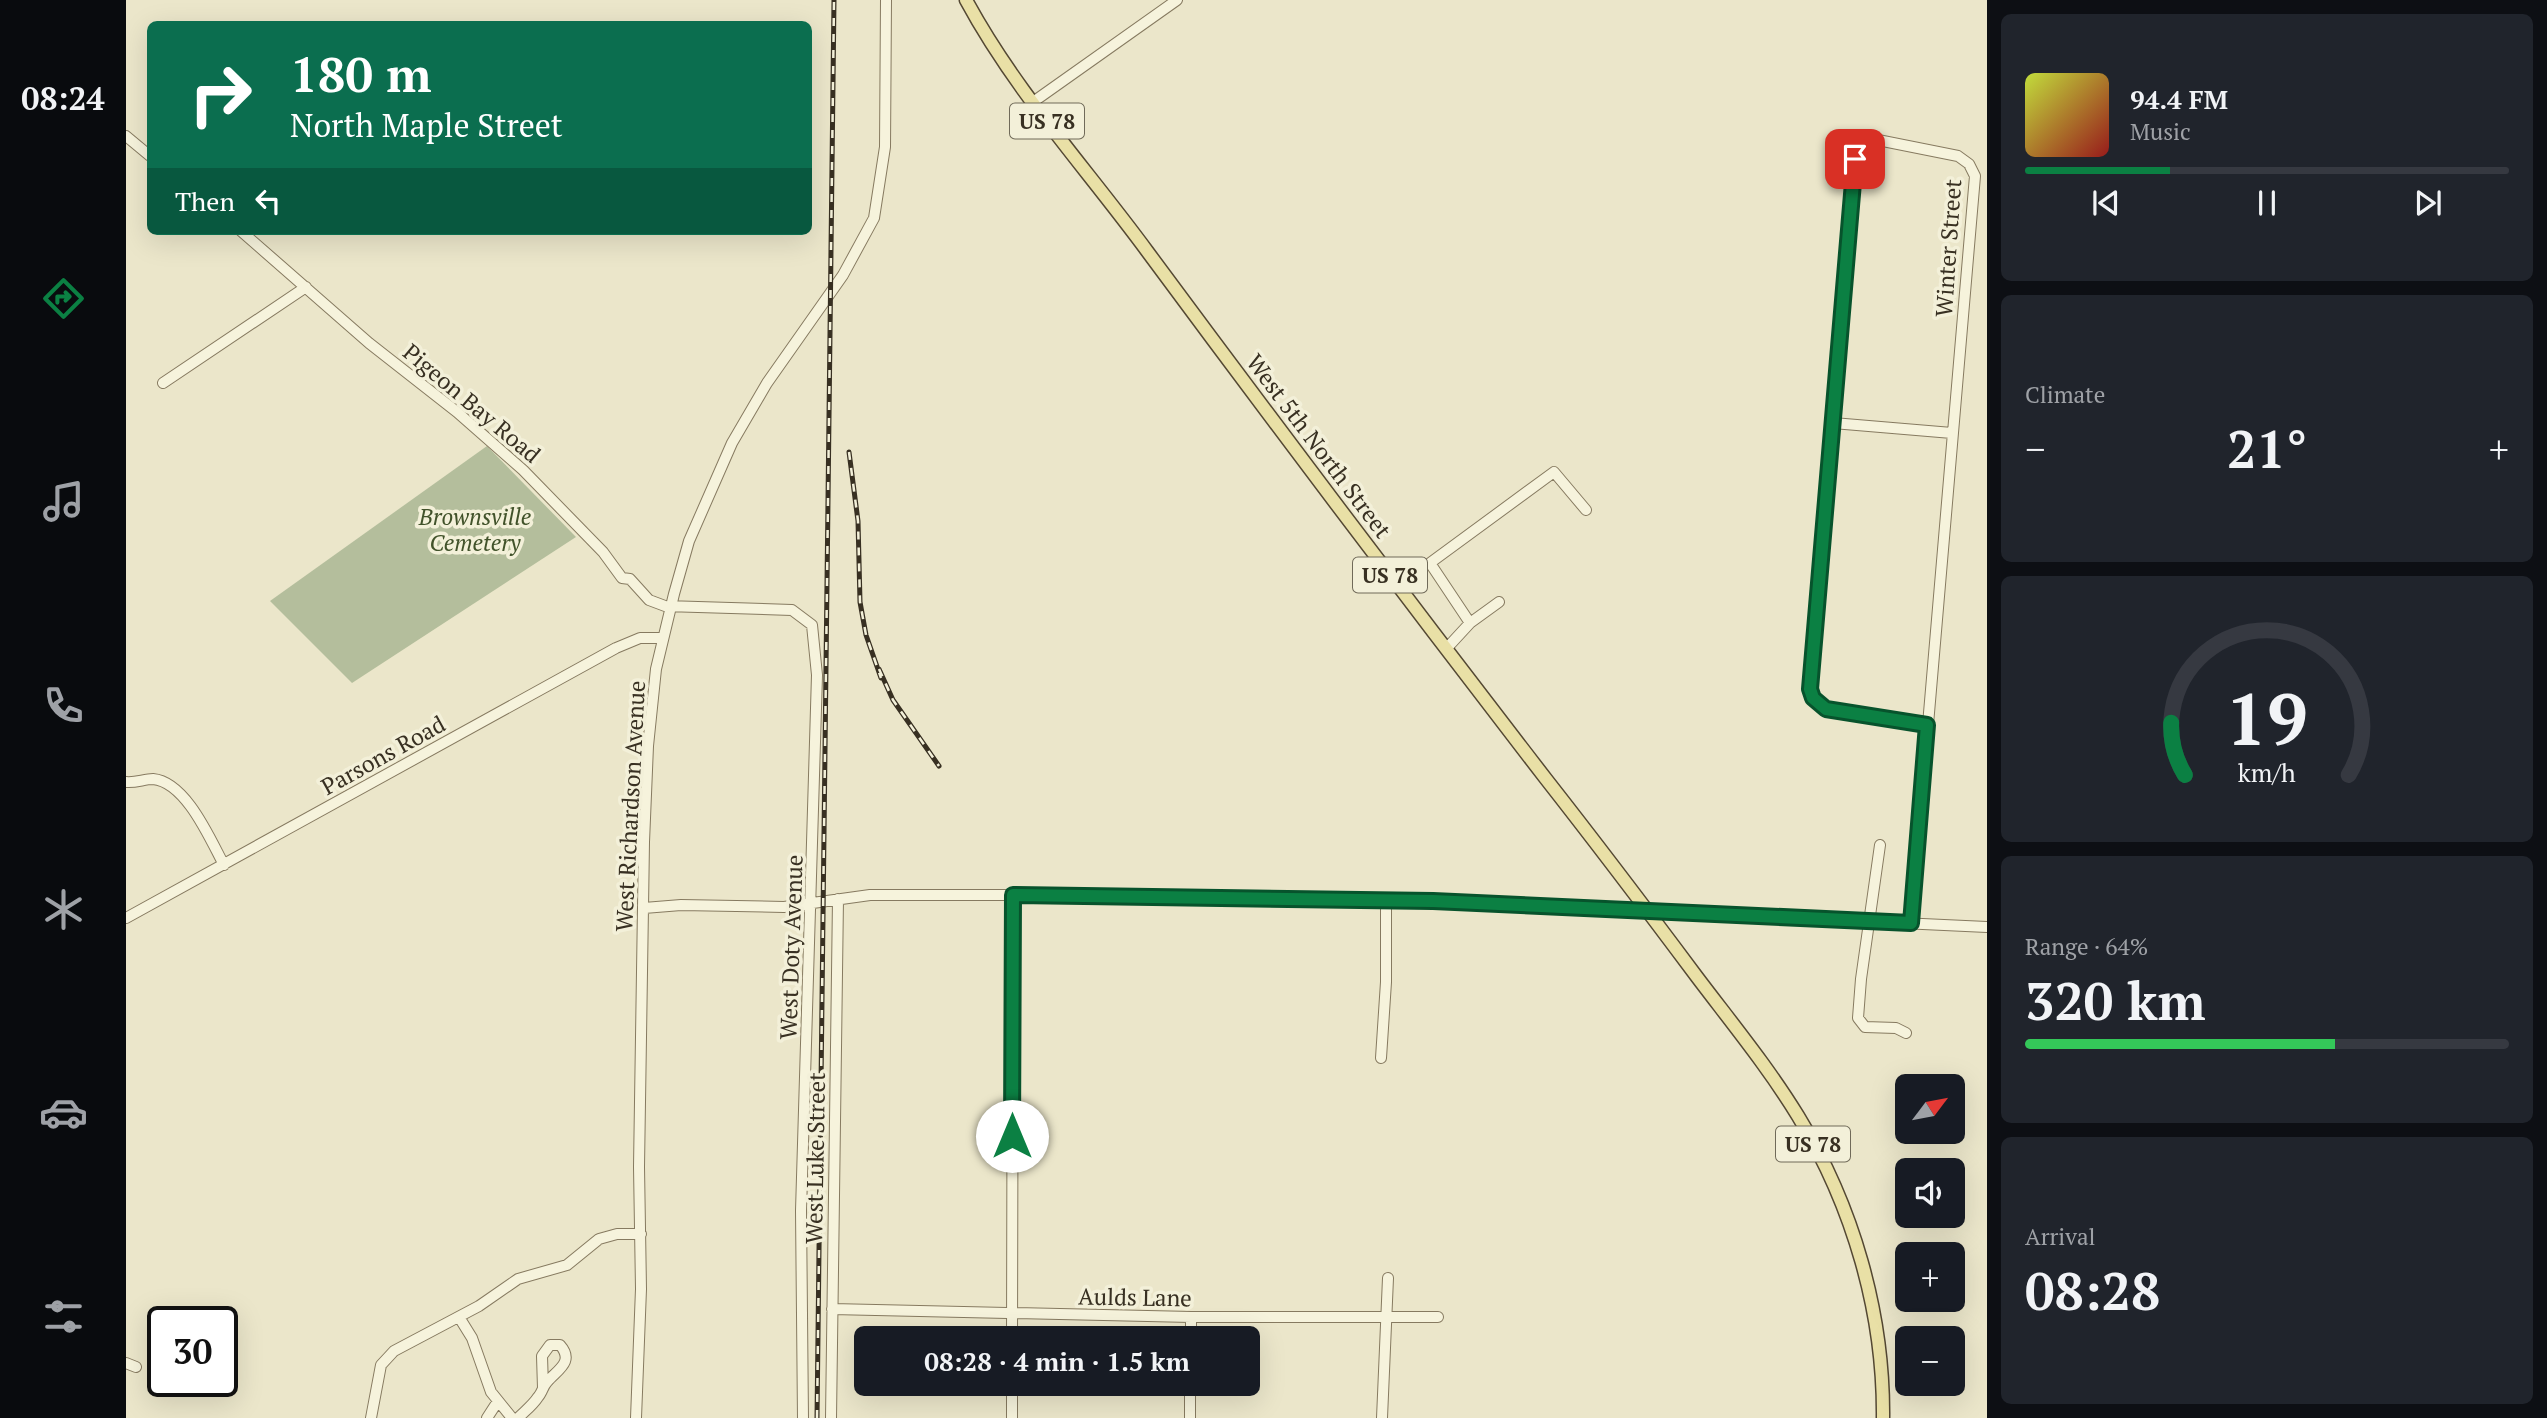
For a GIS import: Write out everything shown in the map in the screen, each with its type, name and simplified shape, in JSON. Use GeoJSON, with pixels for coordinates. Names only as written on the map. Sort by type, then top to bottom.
{"type":"FeatureCollection","features":[{"type":"Feature","properties":{"kind":"main road","name":"West 5th North Street"},"geometry":{"type":"LineString","coordinates":[[967,0],[1013,76],[1647,911]]}},
{"type":"Feature","properties":{"kind":"main road","name":"US 78"},"geometry":{"type":"LineString","coordinates":[[1647,911],[1775,1081],[1800,1120],[1837,1192],[1861,1260],[1875,1314],[1883,1418]]}},
{"type":"Feature","properties":{"kind":"street","name":"West Richardson Avenue"},"geometry":{"type":"LineString","coordinates":[[636,1418],[641,1234],[639,1167],[644,908],[648,746],[654,682],[689,541],[732,443],[767,383],[844,275],[874,218],[885,147],[886,0]]}},
{"type":"Feature","properties":{"kind":"street"},"geometry":{"type":"LineString","coordinates":[[1033,102],[1177,0]]}},
{"type":"Feature","properties":{"kind":"street"},"geometry":{"type":"LineString","coordinates":[[126,136],[147,154]]}},
{"type":"Feature","properties":{"kind":"street","name":"Winter Street"},"geometry":{"type":"LineString","coordinates":[[1911,923],[1975,176],[1969,164],[1958,156],[1878,140],[1863,146],[1855,159],[1810,689],[1813,698],[1826,709],[1927,725]]}},
{"type":"Feature","properties":{"kind":"street","name":"Pigeon Bay Road"},"geometry":{"type":"LineString","coordinates":[[246,235],[369,343],[457,412],[523,470],[603,552],[622,578],[629,579],[649,600],[671,607]]}},
{"type":"Feature","properties":{"kind":"street"},"geometry":{"type":"LineString","coordinates":[[163,383],[306,288]]}},
{"type":"Feature","properties":{"kind":"street"},"geometry":{"type":"LineString","coordinates":[[1833,423],[1952,433]]}},
{"type":"Feature","properties":{"kind":"street"},"geometry":{"type":"LineString","coordinates":[[1470,622],[1430,563],[1554,471],[1586,510]]}},
{"type":"Feature","properties":{"kind":"street"},"geometry":{"type":"LineString","coordinates":[[1446,649],[1470,622],[1499,602]]}},
{"type":"Feature","properties":{"kind":"street","name":"West Doty Avenue"},"geometry":{"type":"LineString","coordinates":[[671,607],[792,610],[812,625],[817,675],[802,1211],[803,1418]]}},
{"type":"Feature","properties":{"kind":"street","name":"Parsons Road"},"geometry":{"type":"LineString","coordinates":[[126,918],[616,648],[640,638],[663,638]]}},
{"type":"Feature","properties":{"kind":"street"},"geometry":{"type":"LineString","coordinates":[[126,782],[154,779],[178,792],[190,804],[224,865]]}},
{"type":"Feature","properties":{"kind":"street"},"geometry":{"type":"LineString","coordinates":[[1880,845],[1858,1018],[1865,1027],[1896,1028],[1906,1033]]}},
{"type":"Feature","properties":{"kind":"street"},"geometry":{"type":"LineString","coordinates":[[644,908],[681,905],[784,907],[870,895],[1386,900],[1987,927]]}},
{"type":"Feature","properties":{"kind":"street"},"geometry":{"type":"LineString","coordinates":[[1012,1326],[1013,895]]}},
{"type":"Feature","properties":{"kind":"street","name":"West Luke Street"},"geometry":{"type":"LineString","coordinates":[[831,1418],[838,899]]}},
{"type":"Feature","properties":{"kind":"street"},"geometry":{"type":"LineString","coordinates":[[1381,1058],[1386,982],[1386,900]]}},
{"type":"Feature","properties":{"kind":"street"},"geometry":{"type":"LineString","coordinates":[[370,1418],[381,1365],[394,1350],[459,1317],[517,1279],[567,1265],[599,1239],[617,1234],[641,1234]]}},
{"type":"Feature","properties":{"kind":"street"},"geometry":{"type":"LineString","coordinates":[[1382,1418],[1388,1278]]}},
{"type":"Feature","properties":{"kind":"street","name":"Aulds Lane"},"geometry":{"type":"LineString","coordinates":[[832,1309],[1191,1317],[1438,1317]]}},
{"type":"Feature","properties":{"kind":"street"},"geometry":{"type":"LineString","coordinates":[[459,1317],[470,1333],[488,1386],[512,1418]]}},
{"type":"Feature","properties":{"kind":"street"},"geometry":{"type":"LineString","coordinates":[[1191,1317],[1191,1326]]}},
{"type":"Feature","properties":{"kind":"street"},"geometry":{"type":"LineString","coordinates":[[518,1418],[540,1395],[543,1388]]}},
{"type":"Feature","properties":{"kind":"street"},"geometry":{"type":"LineString","coordinates":[[1012,1396],[1012,1418]]}},
{"type":"Feature","properties":{"kind":"street"},"geometry":{"type":"LineString","coordinates":[[1190,1396],[1190,1418]]}},
{"type":"Feature","properties":{"kind":"street"},"geometry":{"type":"LineString","coordinates":[[487,1418],[498,1401]]}},
{"type":"Feature","properties":{"kind":"green space","name":"Brownsville Cemetery"},"geometry":{"type":"Polygon","coordinates":[[[487,446],[576,537],[352,683],[270,601],[487,446]]]}},
{"type":"Feature","properties":{"kind":"railway"},"geometry":{"type":"LineString","coordinates":[[817,1418],[834,0]]}},
{"type":"Feature","properties":{"kind":"railway"},"geometry":{"type":"LineString","coordinates":[[849,452],[858,521],[860,602],[866,635],[881,678]]}},
{"type":"Feature","properties":{"kind":"railway"},"geometry":{"type":"LineString","coordinates":[[879,669],[893,700],[939,766]]}},
{"type":"Feature","properties":{"kind":"route"},"geometry":{"type":"LineString","coordinates":[[1012,1136],[1013,895],[1433,901],[1911,923],[1927,725],[1826,709],[1813,698],[1810,689],[1855,159]]}}]}
